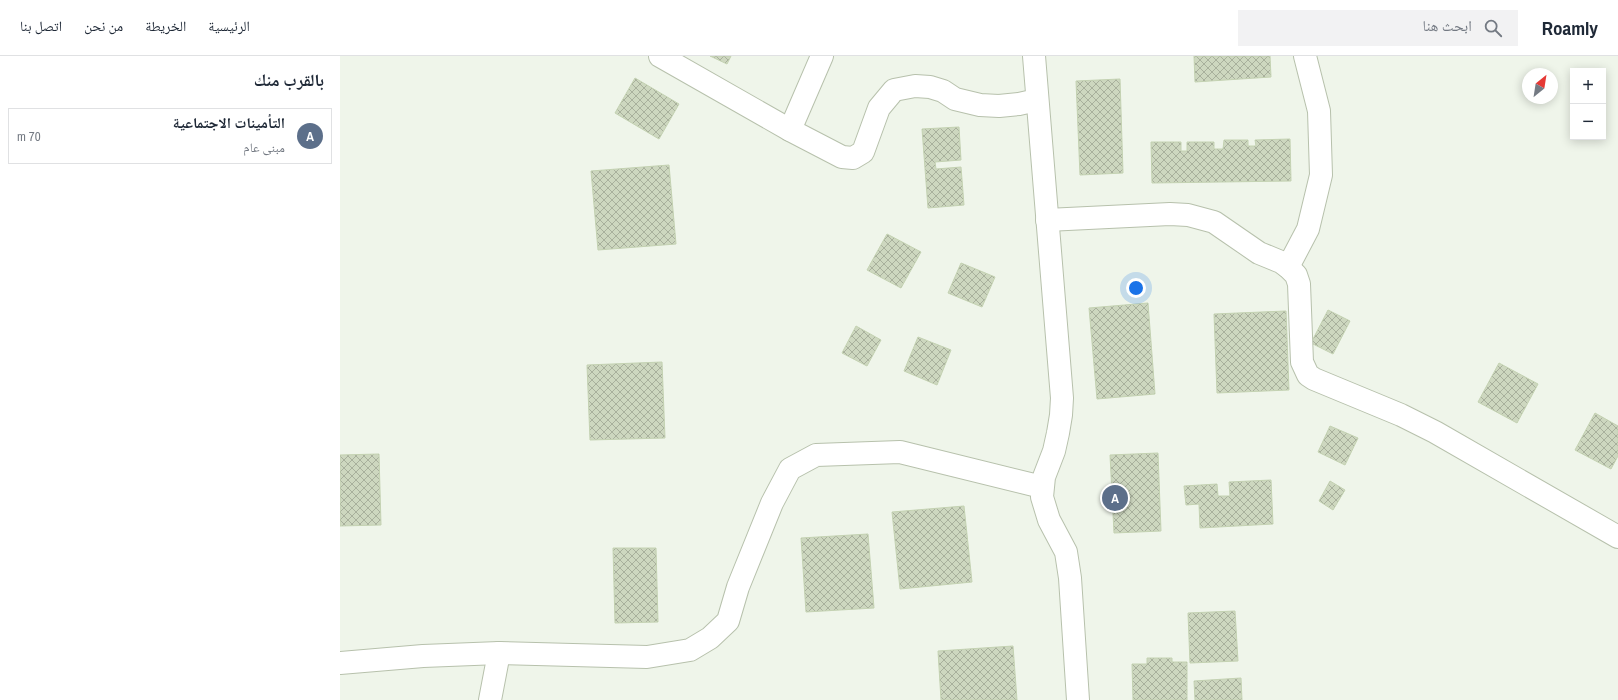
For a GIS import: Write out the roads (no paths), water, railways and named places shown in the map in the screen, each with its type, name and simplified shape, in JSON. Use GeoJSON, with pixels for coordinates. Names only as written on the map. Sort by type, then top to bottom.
{"type":"FeatureCollection","features":[{"type":"Feature","properties":{"kind":"street"},"geometry":{"type":"LineString","coordinates":[[660,56],[790,130],[842,157],[853,158],[863,152],[879,108],[894,90],[915,86],[930,87],[943,91],[955,99],[980,105],[1000,106],[1037,100]]}},
{"type":"Feature","properties":{"kind":"street"},"geometry":{"type":"LineString","coordinates":[[790,130],[822,56]]}},
{"type":"Feature","properties":{"kind":"street"},"geometry":{"type":"LineString","coordinates":[[1034,56],[1062,398],[1062,415],[1058,434],[1042,487],[1043,503],[1066,552],[1070,578],[1078,700]]}},
{"type":"Feature","properties":{"kind":"street"},"geometry":{"type":"LineString","coordinates":[[1288,267],[1308,229],[1321,175],[1319,111],[1305,56]]}},
{"type":"Feature","properties":{"kind":"street"},"geometry":{"type":"LineString","coordinates":[[1047,220],[1170,214],[1188,215],[1214,222],[1259,253],[1281,262],[1296,276],[1300,284],[1302,362],[1308,375],[1314,379],[1401,415],[1434,432],[1618,536]]}},
{"type":"Feature","properties":{"kind":"street"},"geometry":{"type":"LineString","coordinates":[[340,663],[423,656],[499,653],[647,657],[690,650],[710,638],[728,620],[738,587],[776,496],[790,470],[816,455],[900,452],[1042,487]]}},
{"type":"Feature","properties":{"kind":"street"},"geometry":{"type":"LineString","coordinates":[[490,700],[499,653]]}},
{"type":"Feature","properties":{"kind":"place","name":"التأمينات الاجتماعية"},"geometry":{"type":"Point","coordinates":[1115,498]}}]}
